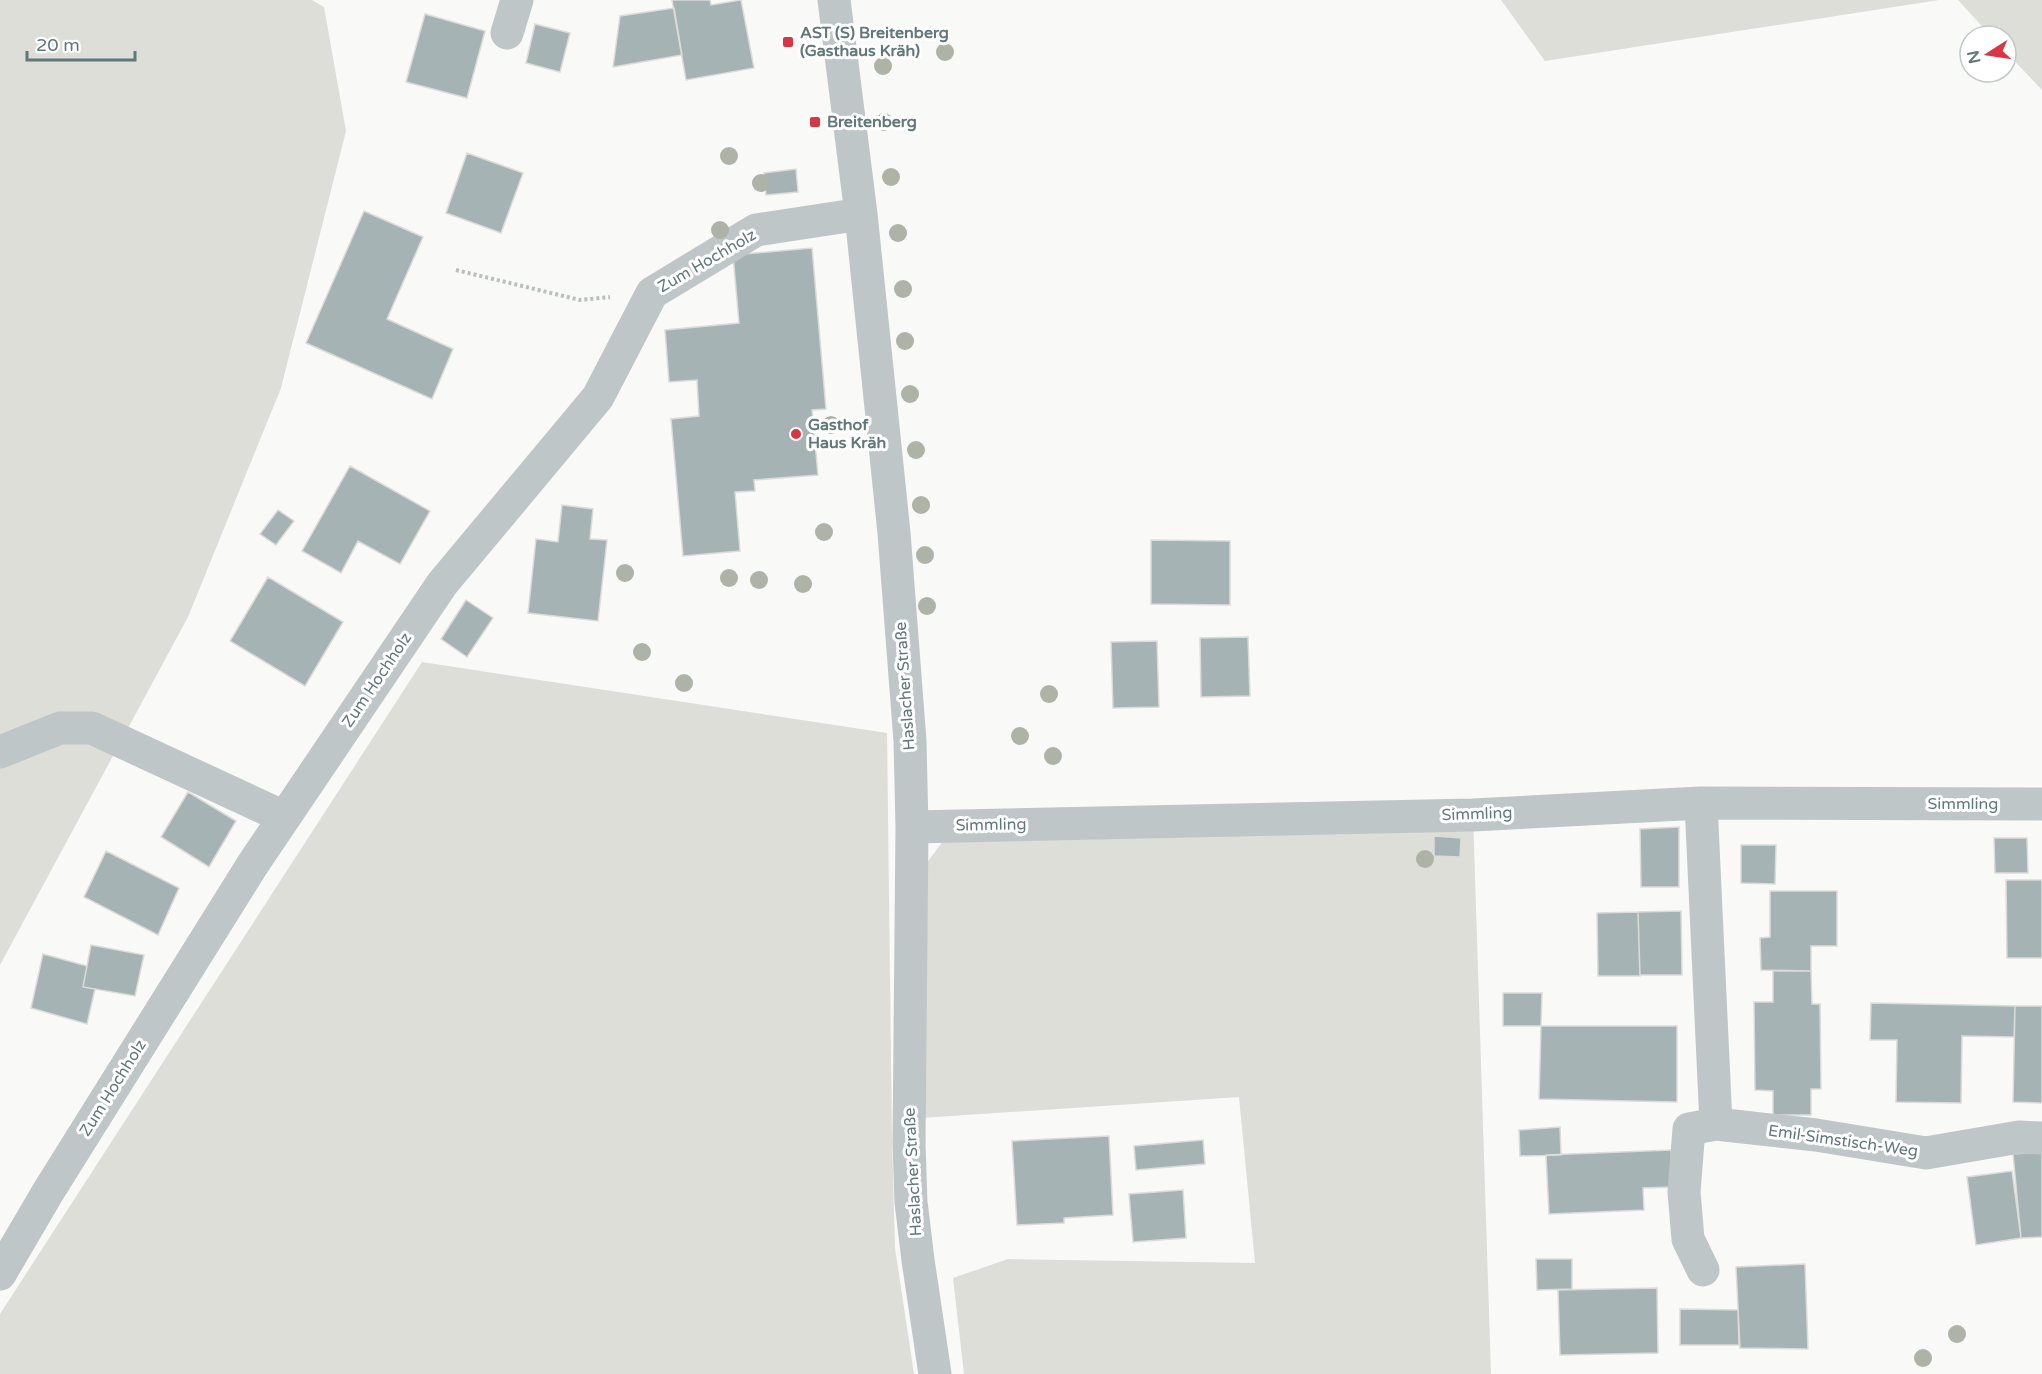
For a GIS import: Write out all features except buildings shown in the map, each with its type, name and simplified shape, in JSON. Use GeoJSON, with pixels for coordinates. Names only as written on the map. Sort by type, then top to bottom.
{"type":"FeatureCollection","features":[{"type":"Feature","properties":{"kind":"street"},"geometry":{"type":"LineString","coordinates":[[507,33],[518,0]]}},
{"type":"Feature","properties":{"kind":"street","name":"Haslacher Straße"},"geometry":{"type":"LineString","coordinates":[[834,0],[861,214],[894,533],[910,741],[912,827],[909,1155],[911,1202],[927,1334],[935,1374]]}},
{"type":"Feature","properties":{"kind":"street","name":"Zum Hochholz"},"geometry":{"type":"LineString","coordinates":[[0,1274],[61,1172],[284,817],[442,584],[598,397],[652,292],[756,230],[861,214]]}},
{"type":"Feature","properties":{"kind":"street"},"geometry":{"type":"LineString","coordinates":[[0,752],[60,728],[92,728],[284,817]]}},
{"type":"Feature","properties":{"kind":"street"},"geometry":{"type":"LineString","coordinates":[[1701,803],[1716,1125]]}},
{"type":"Feature","properties":{"kind":"street","name":"Simmling"},"geometry":{"type":"LineString","coordinates":[[912,827],[1473,815],[1701,803],[2042,804]]}},
{"type":"Feature","properties":{"kind":"street","name":"Emil-Simstisch-Weg"},"geometry":{"type":"LineString","coordinates":[[1703,1270],[1688,1239],[1684,1192],[1689,1129],[1716,1125],[1816,1135],[1926,1153],[2019,1137],[2042,1138]]}},
{"type":"Feature","properties":{"kind":"path"},"geometry":{"type":"LineString","coordinates":[[456,270],[580,300],[652,292]]}},
{"type":"Feature","properties":{"kind":"shaded area"},"geometry":{"type":"Polygon","coordinates":[[[0,0],[312,0],[324,7],[346,131],[281,388],[188,617],[0,965],[0,0]]]}},
{"type":"Feature","properties":{"kind":"shaded area"},"geometry":{"type":"Polygon","coordinates":[[[1501,0],[1939,0],[1545,61],[1501,0]]]}},
{"type":"Feature","properties":{"kind":"shaded area"},"geometry":{"type":"Polygon","coordinates":[[[1958,0],[2042,0],[2042,90],[2018,65],[2018,24],[1980,24],[1958,0]]]}},
{"type":"Feature","properties":{"kind":"shaded area"},"geometry":{"type":"Polygon","coordinates":[[[422,662],[887,733],[895,1248],[914,1374],[0,1374],[0,1314],[422,662]]]}},
{"type":"Feature","properties":{"kind":"shaded area"},"geometry":{"type":"Polygon","coordinates":[[[1473,815],[1491,1374],[964,1374],[953,1278],[1008,1259],[1255,1263],[1239,1097],[921,1118],[926,864],[946,837],[1473,815]]]}},
{"type":"Feature","properties":{"kind":"place","name":"AST (S) Breitenberg (Gasthaus Kräh)"},"geometry":{"type":"Point","coordinates":[788,42]}},
{"type":"Feature","properties":{"kind":"place","name":"Breitenberg"},"geometry":{"type":"Point","coordinates":[815,122]}},
{"type":"Feature","properties":{"kind":"place","name":"Gasthof Haus Kräh"},"geometry":{"type":"Point","coordinates":[796,434]}}]}
